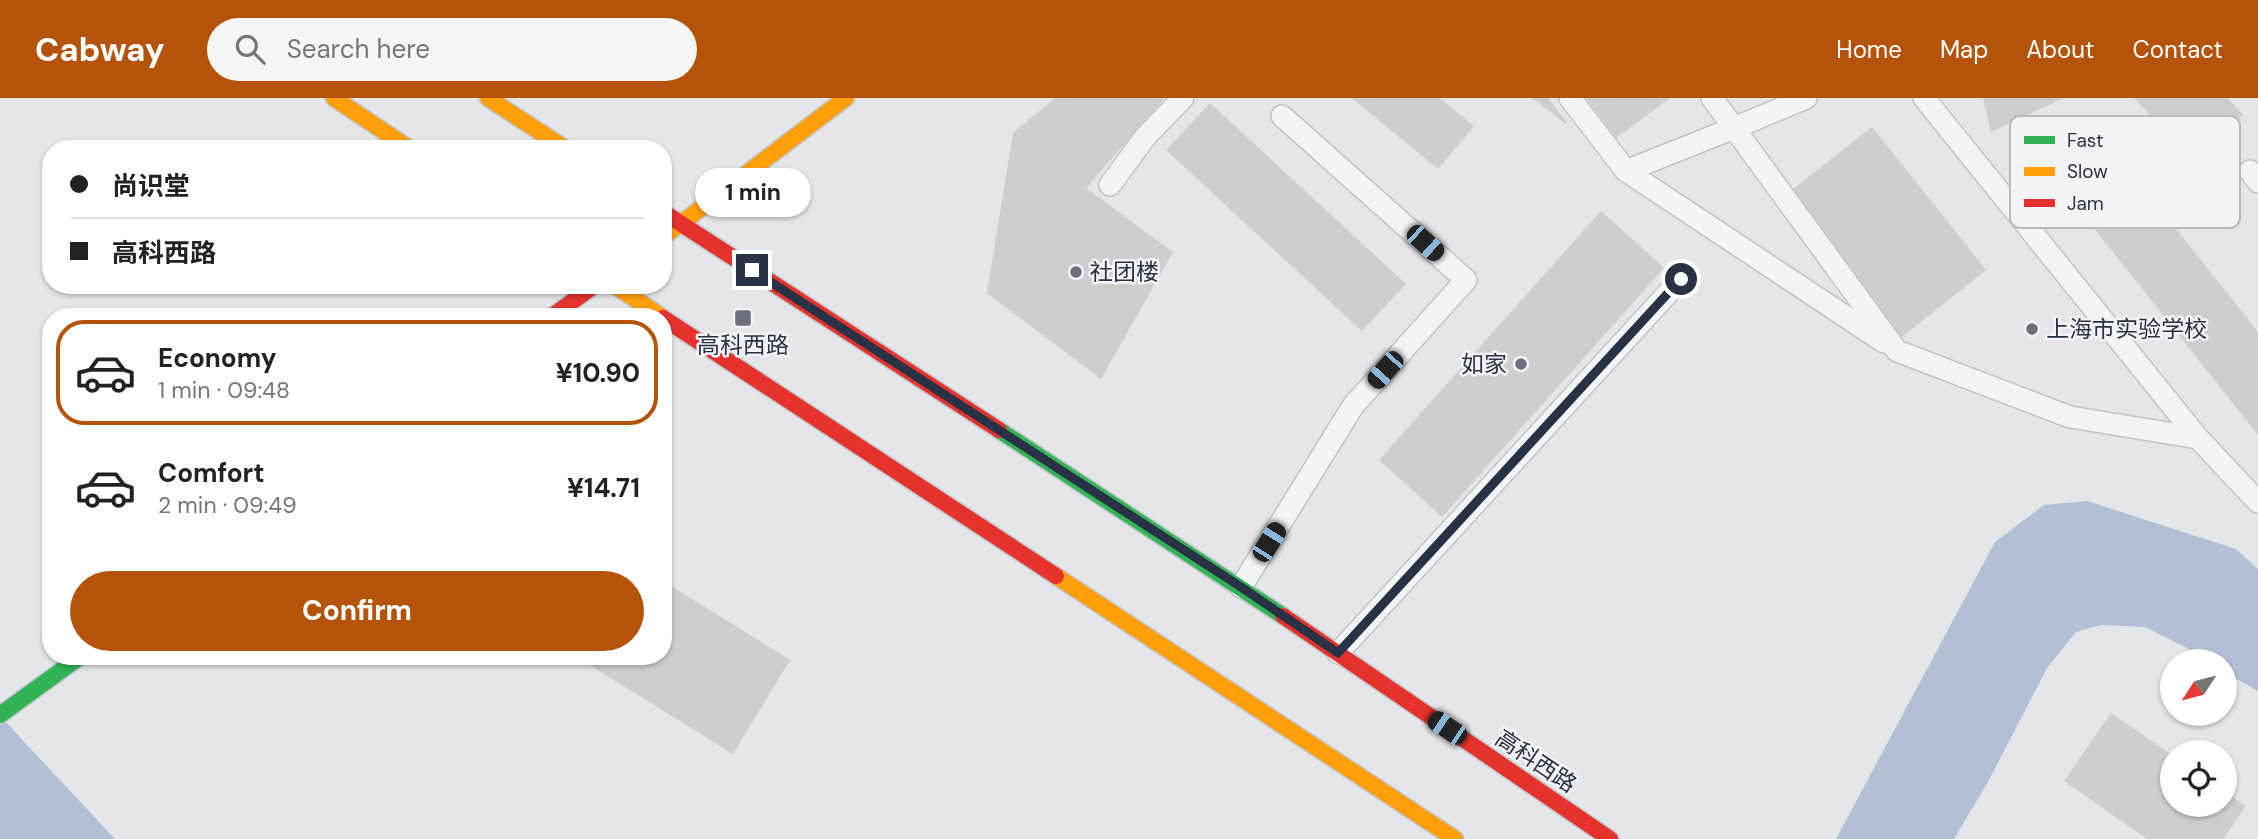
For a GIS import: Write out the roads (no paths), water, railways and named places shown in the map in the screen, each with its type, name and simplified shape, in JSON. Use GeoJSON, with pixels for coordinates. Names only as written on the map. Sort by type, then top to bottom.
{"type":"FeatureCollection","features":[{"type":"Feature","properties":{"kind":"main road"},"geometry":{"type":"LineString","coordinates":[[334,98],[397,140]]}},
{"type":"Feature","properties":{"kind":"main road"},"geometry":{"type":"LineString","coordinates":[[488,98],[552,140]]}},
{"type":"Feature","properties":{"kind":"main road"},"geometry":{"type":"LineString","coordinates":[[672,231],[846,98]]}},
{"type":"Feature","properties":{"kind":"main road","name":"高科西路"},"geometry":{"type":"LineString","coordinates":[[672,218],[1241,587],[1611,839]]}},
{"type":"Feature","properties":{"kind":"main road"},"geometry":{"type":"LineString","coordinates":[[563,308],[583,294]]}},
{"type":"Feature","properties":{"kind":"main road"},"geometry":{"type":"LineString","coordinates":[[628,294],[649,308]]}},
{"type":"Feature","properties":{"kind":"main road"},"geometry":{"type":"LineString","coordinates":[[672,323],[1455,839]]}},
{"type":"Feature","properties":{"kind":"main road"},"geometry":{"type":"LineString","coordinates":[[0,715],[69,665]]}},
{"type":"Feature","properties":{"kind":"lane"},"geometry":{"type":"LineString","coordinates":[[1110,185],[1146,136],[1183,98]]}},
{"type":"Feature","properties":{"kind":"lane"},"geometry":{"type":"LineString","coordinates":[[1570,98],[1626,171],[1897,351],[2070,417],[2198,438]]}},
{"type":"Feature","properties":{"kind":"lane"},"geometry":{"type":"LineString","coordinates":[[1712,98],[1897,351]]}},
{"type":"Feature","properties":{"kind":"lane"},"geometry":{"type":"LineString","coordinates":[[1626,171],[1806,98]]}},
{"type":"Feature","properties":{"kind":"lane"},"geometry":{"type":"LineString","coordinates":[[1924,98],[2010,205]]}},
{"type":"Feature","properties":{"kind":"lane"},"geometry":{"type":"LineString","coordinates":[[1241,587],[1353,406],[1466,280],[1282,116]]}},
{"type":"Feature","properties":{"kind":"lane"},"geometry":{"type":"LineString","coordinates":[[2029,228],[2198,438],[2258,502]]}},
{"type":"Feature","properties":{"kind":"lane"},"geometry":{"type":"LineString","coordinates":[[1338,653],[1681,279]]}},
{"type":"Feature","properties":{"kind":"water"},"geometry":{"type":"Polygon","coordinates":[[[2087,501],[2236,549],[2258,569],[2258,691],[2237,679],[2237,649],[2189,649],[2145,627],[2101,625],[2076,632],[2047,668],[1989,780],[1954,839],[1836,839],[1995,542],[2044,505],[2087,501]]]}},
{"type":"Feature","properties":{"kind":"water"},"geometry":{"type":"Polygon","coordinates":[[[0,716],[115,839],[0,839],[0,716]]]}},
{"type":"Feature","properties":{"kind":"place","name":"社团楼"},"geometry":{"type":"Point","coordinates":[1076,272]}},
{"type":"Feature","properties":{"kind":"place","name":"高科西路"},"geometry":{"type":"Point","coordinates":[743,318]}},
{"type":"Feature","properties":{"kind":"place","name":"上海市实验学校"},"geometry":{"type":"Point","coordinates":[2032,329]}},
{"type":"Feature","properties":{"kind":"place","name":"如家"},"geometry":{"type":"Point","coordinates":[1521,364]}}]}
